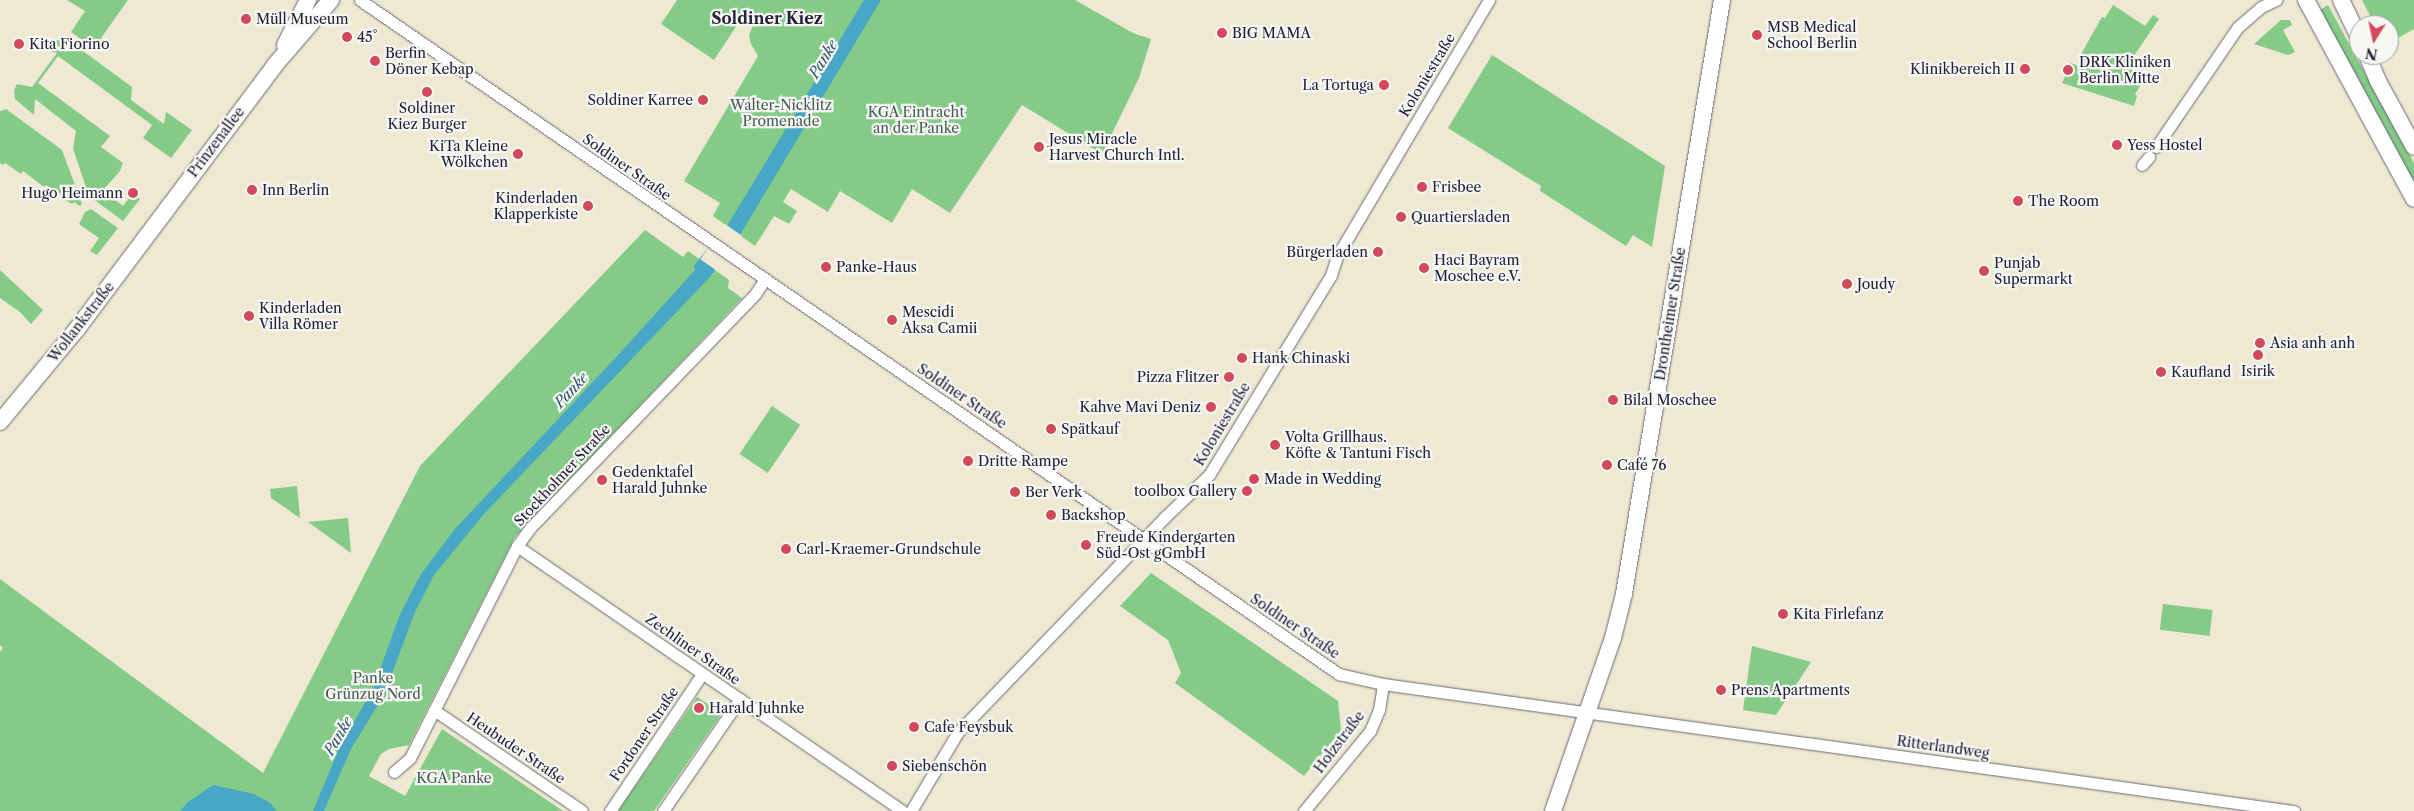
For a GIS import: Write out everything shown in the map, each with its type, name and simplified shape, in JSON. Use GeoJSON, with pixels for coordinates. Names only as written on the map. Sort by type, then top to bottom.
{"type":"FeatureCollection","features":[{"type":"Feature","properties":{"kind":"main road","name":"Prinzenallee"},"geometry":{"type":"LineString","coordinates":[[275,65],[308,0]]}},
{"type":"Feature","properties":{"kind":"main road","name":"Prinzenallee"},"geometry":{"type":"LineString","coordinates":[[158,220],[275,65],[331,0]]}},
{"type":"Feature","properties":{"kind":"main road","name":"Drontheimer Straße"},"geometry":{"type":"LineString","coordinates":[[1554,811],[1615,631],[1624,594],[1722,0]]}},
{"type":"Feature","properties":{"kind":"main road"},"geometry":{"type":"LineString","coordinates":[[2306,0],[2414,199]]}},
{"type":"Feature","properties":{"kind":"main road"},"geometry":{"type":"LineString","coordinates":[[2341,0],[2349,16]]}},
{"type":"Feature","properties":{"kind":"main road"},"geometry":{"type":"LineString","coordinates":[[2371,65],[2414,146]]}},
{"type":"Feature","properties":{"kind":"main road","name":"Wollankstraße"},"geometry":{"type":"LineString","coordinates":[[0,422],[77,329],[158,220]]}},
{"type":"Feature","properties":{"kind":"street","name":"Soldiner Straße"},"geometry":{"type":"LineString","coordinates":[[360,0],[1332,670],[1352,678],[1383,684],[1587,712]]}},
{"type":"Feature","properties":{"kind":"street","name":"Koloniestraße"},"geometry":{"type":"LineString","coordinates":[[911,811],[958,732],[1209,475],[1331,275],[1336,256],[1489,0]]}},
{"type":"Feature","properties":{"kind":"street"},"geometry":{"type":"LineString","coordinates":[[2149,156],[2238,27],[2261,6],[2276,0]]}},
{"type":"Feature","properties":{"kind":"street","name":"Stockholmer Straße"},"geometry":{"type":"LineString","coordinates":[[394,772],[410,758],[517,546],[532,527],[755,294],[765,279]]}},
{"type":"Feature","properties":{"kind":"street","name":"Zechliner Straße"},"geometry":{"type":"LineString","coordinates":[[517,546],[902,811]]}},
{"type":"Feature","properties":{"kind":"street","name":"Fordoner Straße"},"geometry":{"type":"LineString","coordinates":[[610,811],[702,674]]}},
{"type":"Feature","properties":{"kind":"street","name":"Holzstraße"},"geometry":{"type":"LineString","coordinates":[[1304,811],[1370,731],[1380,710],[1383,684]]}},
{"type":"Feature","properties":{"kind":"street"},"geometry":{"type":"LineString","coordinates":[[663,811],[740,699]]}},
{"type":"Feature","properties":{"kind":"street","name":"Heubuder Straße"},"geometry":{"type":"LineString","coordinates":[[434,710],[582,811]]}},
{"type":"Feature","properties":{"kind":"street","name":"Ritterlandweg"},"geometry":{"type":"LineString","coordinates":[[1587,712],[2294,811]]}},
{"type":"Feature","properties":{"kind":"green space"},"geometry":{"type":"Polygon","coordinates":[[[67,0],[128,0],[94,48],[71,32],[85,11],[67,0]]]}},
{"type":"Feature","properties":{"kind":"green space"},"geometry":{"type":"Polygon","coordinates":[[[677,0],[1075,0],[1133,33],[1151,39],[1139,78],[1102,154],[1022,105],[950,213],[912,189],[892,223],[840,191],[828,212],[791,189],[783,202],[797,211],[789,224],[774,216],[755,246],[713,216],[720,203],[684,181],[758,56],[749,36],[754,22],[743,16],[714,60],[661,24],[677,0]]]}},
{"type":"Feature","properties":{"kind":"green space"},"geometry":{"type":"Polygon","coordinates":[[[2362,0],[2414,0],[2414,29],[2399,37],[2399,15],[2370,15],[2362,0]]]}},
{"type":"Feature","properties":{"kind":"green space"},"geometry":{"type":"Polygon","coordinates":[[[2113,5],[2145,26],[2153,15],[2159,19],[2127,66],[2145,78],[2135,94],[2137,96],[2134,106],[2062,83],[2071,63],[2078,66],[2083,58],[2080,56],[2102,17],[2105,18],[2113,5]]]}},
{"type":"Feature","properties":{"kind":"green space"},"geometry":{"type":"Polygon","coordinates":[[[2328,5],[2349,44],[2349,64],[2320,10],[2328,5]]]}},
{"type":"Feature","properties":{"kind":"green space"},"geometry":{"type":"Polygon","coordinates":[[[2281,20],[2290,20],[2292,25],[2283,30],[2295,52],[2288,55],[2254,44],[2281,20]]]}},
{"type":"Feature","properties":{"kind":"green space"},"geometry":{"type":"Polygon","coordinates":[[[56,40],[68,40],[132,87],[131,100],[164,124],[166,112],[192,130],[171,158],[143,138],[152,125],[58,56],[38,83],[110,136],[101,147],[123,163],[120,171],[103,190],[123,206],[133,193],[140,199],[123,221],[89,196],[73,149],[76,131],[35,99],[34,115],[15,99],[14,90],[17,84],[32,87],[57,53],[43,49],[56,40]]]}},
{"type":"Feature","properties":{"kind":"green space"},"geometry":{"type":"Polygon","coordinates":[[[1492,55],[1665,166],[1652,247],[1633,235],[1626,246],[1540,191],[1541,186],[1448,128],[1492,55]]]}},
{"type":"Feature","properties":{"kind":"green space"},"geometry":{"type":"Polygon","coordinates":[[[2350,65],[2361,65],[2414,163],[2414,184],[2350,65]]]}},
{"type":"Feature","properties":{"kind":"green space"},"geometry":{"type":"Polygon","coordinates":[[[6,109],[62,150],[82,204],[80,206],[60,197],[61,194],[46,185],[44,187],[23,171],[21,174],[5,163],[3,165],[0,163],[0,111],[6,109]]]}},
{"type":"Feature","properties":{"kind":"green space"},"geometry":{"type":"Polygon","coordinates":[[[91,209],[118,228],[97,255],[90,251],[99,238],[79,224],[85,212],[91,209]]]}},
{"type":"Feature","properties":{"kind":"green space","name":"Panke Grünzug Nord"},"geometry":{"type":"Polygon","coordinates":[[[645,230],[683,257],[688,251],[729,280],[728,288],[742,298],[515,537],[409,745],[389,749],[381,754],[369,776],[405,796],[442,729],[563,811],[0,811],[0,652],[3,648],[0,645],[0,579],[263,773],[420,466],[645,230]]]}},
{"type":"Feature","properties":{"kind":"green space"},"geometry":{"type":"Polygon","coordinates":[[[0,270],[43,310],[31,324],[20,312],[0,298],[0,270]]]}},
{"type":"Feature","properties":{"kind":"green space"},"geometry":{"type":"Polygon","coordinates":[[[772,406],[800,425],[768,473],[740,454],[772,406]]]}},
{"type":"Feature","properties":{"kind":"green space"},"geometry":{"type":"Polygon","coordinates":[[[297,486],[300,518],[271,498],[270,489],[297,486]]]}},
{"type":"Feature","properties":{"kind":"green space"},"geometry":{"type":"Polygon","coordinates":[[[348,518],[351,553],[308,522],[348,518]]]}},
{"type":"Feature","properties":{"kind":"green space"},"geometry":{"type":"Polygon","coordinates":[[[1151,573],[1338,701],[1341,730],[1304,776],[1175,683],[1181,673],[1168,640],[1120,606],[1151,573]]]}},
{"type":"Feature","properties":{"kind":"green space"},"geometry":{"type":"Polygon","coordinates":[[[2163,604],[2213,610],[2209,636],[2160,630],[2163,604]]]}},
{"type":"Feature","properties":{"kind":"green space"},"geometry":{"type":"Polygon","coordinates":[[[1752,646],[1811,662],[1776,715],[1743,710],[1752,646]]]}},
{"type":"Feature","properties":{"kind":"green space"},"geometry":{"type":"Polygon","coordinates":[[[697,697],[722,713],[654,811],[618,811],[697,697]]]}},
{"type":"Feature","properties":{"kind":"water"},"geometry":{"type":"Polygon","coordinates":[[[864,0],[881,0],[740,235],[710,277],[484,514],[434,575],[415,612],[390,679],[378,675],[400,614],[421,574],[455,529],[695,270],[694,266],[699,259],[727,226],[864,0]]]}},
{"type":"Feature","properties":{"kind":"water"},"geometry":{"type":"Polygon","coordinates":[[[376,684],[388,688],[351,749],[324,811],[313,811],[340,746],[376,684]]]}},
{"type":"Feature","properties":{"kind":"water"},"geometry":{"type":"Polygon","coordinates":[[[213,785],[254,794],[270,803],[277,811],[180,811],[188,802],[213,785]]]}},
{"type":"Feature","properties":{"kind":"pier"},"geometry":{"type":"Polygon","coordinates":[[[725,224],[742,236],[718,271],[700,259],[725,224]]]}},
{"type":"Feature","properties":{"kind":"waterway","name":"Panke"},"geometry":{"type":"LineString","coordinates":[[376,690],[384,672]]}},
{"type":"Feature","properties":{"kind":"place","name":"Müll Museum"},"geometry":{"type":"Point","coordinates":[246,19]}},
{"type":"Feature","properties":{"kind":"place","name":"BIG MAMA"},"geometry":{"type":"Point","coordinates":[1222,33]}},
{"type":"Feature","properties":{"kind":"place","name":"MSB Medical School Berlin"},"geometry":{"type":"Point","coordinates":[1757,35]}},
{"type":"Feature","properties":{"kind":"place","name":"45°"},"geometry":{"type":"Point","coordinates":[347,37]}},
{"type":"Feature","properties":{"kind":"place","name":"Kita Fiorino"},"geometry":{"type":"Point","coordinates":[19,44]}},
{"type":"Feature","properties":{"kind":"place","name":"Berfin Döner Kebap"},"geometry":{"type":"Point","coordinates":[375,61]}},
{"type":"Feature","properties":{"kind":"place","name":"Klinikbereich II"},"geometry":{"type":"Point","coordinates":[2025,69]}},
{"type":"Feature","properties":{"kind":"place","name":"DRK Kliniken Berlin Mitte"},"geometry":{"type":"Point","coordinates":[2068,70]}},
{"type":"Feature","properties":{"kind":"place","name":"La Tortuga"},"geometry":{"type":"Point","coordinates":[1384,85]}},
{"type":"Feature","properties":{"kind":"place","name":"Soldiner Kiez Burger"},"geometry":{"type":"Point","coordinates":[427,92]}},
{"type":"Feature","properties":{"kind":"place","name":"Soldiner Karree"},"geometry":{"type":"Point","coordinates":[703,100]}},
{"type":"Feature","properties":{"kind":"place","name":"Yess Hostel"},"geometry":{"type":"Point","coordinates":[2117,145]}},
{"type":"Feature","properties":{"kind":"place","name":"Jesus Miracle Harvest Church Intl."},"geometry":{"type":"Point","coordinates":[1039,147]}},
{"type":"Feature","properties":{"kind":"place","name":"KiTa Kleine Wölkchen"},"geometry":{"type":"Point","coordinates":[518,154]}},
{"type":"Feature","properties":{"kind":"place","name":"Frisbee"},"geometry":{"type":"Point","coordinates":[1422,187]}},
{"type":"Feature","properties":{"kind":"place","name":"Inn Berlin"},"geometry":{"type":"Point","coordinates":[252,190]}},
{"type":"Feature","properties":{"kind":"place","name":"Hugo Heimann"},"geometry":{"type":"Point","coordinates":[133,193]}},
{"type":"Feature","properties":{"kind":"place","name":"The Room"},"geometry":{"type":"Point","coordinates":[2018,201]}},
{"type":"Feature","properties":{"kind":"place","name":"Kinderladen Klapperkiste"},"geometry":{"type":"Point","coordinates":[588,206]}},
{"type":"Feature","properties":{"kind":"place","name":"Quartiersladen"},"geometry":{"type":"Point","coordinates":[1401,217]}},
{"type":"Feature","properties":{"kind":"place","name":"Bürgerladen"},"geometry":{"type":"Point","coordinates":[1378,252]}},
{"type":"Feature","properties":{"kind":"place","name":"Panke-Haus"},"geometry":{"type":"Point","coordinates":[826,267]}},
{"type":"Feature","properties":{"kind":"place","name":"Haci Bayram Moschee e.V."},"geometry":{"type":"Point","coordinates":[1424,268]}},
{"type":"Feature","properties":{"kind":"place","name":"Punjab Supermarkt"},"geometry":{"type":"Point","coordinates":[1984,271]}},
{"type":"Feature","properties":{"kind":"place","name":"Joudy"},"geometry":{"type":"Point","coordinates":[1847,284]}},
{"type":"Feature","properties":{"kind":"place","name":"Kinderladen Villa Römer"},"geometry":{"type":"Point","coordinates":[249,316]}},
{"type":"Feature","properties":{"kind":"place","name":"Mescidi Aksa Camii"},"geometry":{"type":"Point","coordinates":[892,320]}},
{"type":"Feature","properties":{"kind":"place","name":"Asia anh anh"},"geometry":{"type":"Point","coordinates":[2260,343]}},
{"type":"Feature","properties":{"kind":"place","name":"Isirik"},"geometry":{"type":"Point","coordinates":[2258,355]}},
{"type":"Feature","properties":{"kind":"place","name":"Hank Chinaski"},"geometry":{"type":"Point","coordinates":[1242,358]}},
{"type":"Feature","properties":{"kind":"place","name":"Kaufland"},"geometry":{"type":"Point","coordinates":[2161,372]}},
{"type":"Feature","properties":{"kind":"place","name":"Pizza Flitzer"},"geometry":{"type":"Point","coordinates":[1229,377]}},
{"type":"Feature","properties":{"kind":"place","name":"Bilal Moschee"},"geometry":{"type":"Point","coordinates":[1613,400]}},
{"type":"Feature","properties":{"kind":"place","name":"Kahve Mavi Deniz"},"geometry":{"type":"Point","coordinates":[1211,407]}},
{"type":"Feature","properties":{"kind":"place","name":"Spätkauf"},"geometry":{"type":"Point","coordinates":[1051,429]}},
{"type":"Feature","properties":{"kind":"place","name":"Volta Grillhaus. Köfte & Tantuni Fisch"},"geometry":{"type":"Point","coordinates":[1275,445]}},
{"type":"Feature","properties":{"kind":"place","name":"Dritte Rampe"},"geometry":{"type":"Point","coordinates":[968,461]}},
{"type":"Feature","properties":{"kind":"place","name":"Café 76"},"geometry":{"type":"Point","coordinates":[1607,465]}},
{"type":"Feature","properties":{"kind":"place","name":"Made in Wedding"},"geometry":{"type":"Point","coordinates":[1254,479]}},
{"type":"Feature","properties":{"kind":"place","name":"Gedenktafel Harald Juhnke"},"geometry":{"type":"Point","coordinates":[602,480]}},
{"type":"Feature","properties":{"kind":"place","name":"toolbox Gallery"},"geometry":{"type":"Point","coordinates":[1247,491]}},
{"type":"Feature","properties":{"kind":"place","name":"Ber Verk"},"geometry":{"type":"Point","coordinates":[1015,492]}},
{"type":"Feature","properties":{"kind":"place","name":"Backshop"},"geometry":{"type":"Point","coordinates":[1051,515]}},
{"type":"Feature","properties":{"kind":"place","name":"Freude Kindergarten Süd-Ost gGmbH"},"geometry":{"type":"Point","coordinates":[1086,545]}},
{"type":"Feature","properties":{"kind":"place","name":"Carl-Kraemer-Grundschule"},"geometry":{"type":"Point","coordinates":[786,549]}},
{"type":"Feature","properties":{"kind":"place","name":"Kita Firlefanz"},"geometry":{"type":"Point","coordinates":[1783,614]}},
{"type":"Feature","properties":{"kind":"place","name":"Prens Apartments"},"geometry":{"type":"Point","coordinates":[1721,690]}},
{"type":"Feature","properties":{"kind":"place","name":"Harald Juhnke"},"geometry":{"type":"Point","coordinates":[699,708]}},
{"type":"Feature","properties":{"kind":"place","name":"Cafe Feysbuk"},"geometry":{"type":"Point","coordinates":[914,727]}},
{"type":"Feature","properties":{"kind":"place","name":"Siebenschön"},"geometry":{"type":"Point","coordinates":[892,766]}},
{"type":"Feature","properties":{"kind":"district","name":"Soldiner Kiez"},"geometry":{"type":"Point","coordinates":[767,18]}},
{"type":"Feature","properties":{"kind":"park label","name":"Walter-Nicklitz Promenade"},"geometry":{"type":"Point","coordinates":[781,114]}},
{"type":"Feature","properties":{"kind":"park label","name":"KGA Eintracht an der Panke"},"geometry":{"type":"Point","coordinates":[916,120]}},
{"type":"Feature","properties":{"kind":"park label","name":"KGA Panke"},"geometry":{"type":"Point","coordinates":[454,778]}}]}
